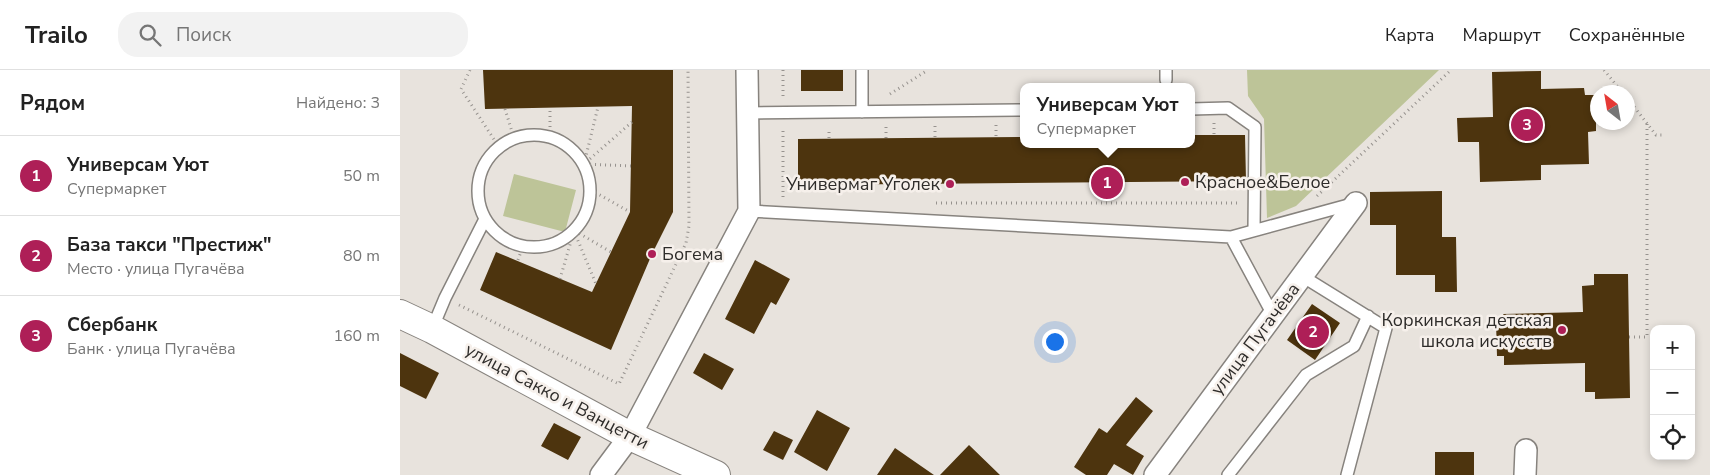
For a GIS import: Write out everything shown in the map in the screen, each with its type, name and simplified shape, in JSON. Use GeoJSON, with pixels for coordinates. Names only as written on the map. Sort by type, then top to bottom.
{"type":"FeatureCollection","features":[{"type":"Feature","properties":{"kind":"street"},"geometry":{"type":"LineString","coordinates":[[602,475],[630,436],[749,211],[747,70]]}},
{"type":"Feature","properties":{"kind":"street","name":"улица Пугачёва"},"geometry":{"type":"LineString","coordinates":[[1155,475],[1356,203]]}},
{"type":"Feature","properties":{"kind":"street","name":"улица Сакко и Ванцетти"},"geometry":{"type":"LineString","coordinates":[[400,314],[432,329],[630,436],[716,475]]}},
{"type":"Feature","properties":{"kind":"street"},"geometry":{"type":"LineString","coordinates":[[1525,475],[1526,450]]}},
{"type":"Feature","properties":{"kind":"lane"},"geometry":{"type":"LineString","coordinates":[[862,70],[862,112]]}},
{"type":"Feature","properties":{"kind":"lane"},"geometry":{"type":"LineString","coordinates":[[1195,109],[1228,108],[1255,127],[1254,230]]}},
{"type":"Feature","properties":{"kind":"lane"},"geometry":{"type":"LineString","coordinates":[[747,113],[1020,110]]}},
{"type":"Feature","properties":{"kind":"lane"},"geometry":{"type":"LineString","coordinates":[[537,134],[550,137],[571,148],[584,164],[589,178],[589,205],[583,219],[563,240],[549,245],[523,246],[506,240],[494,231],[485,219],[478,191],[480,176],[485,164],[499,147],[514,138],[537,134]]}},
{"type":"Feature","properties":{"kind":"lane"},"geometry":{"type":"LineString","coordinates":[[749,211],[1230,237],[1356,203]]}},
{"type":"Feature","properties":{"kind":"lane"},"geometry":{"type":"LineString","coordinates":[[432,329],[445,298],[485,219]]}},
{"type":"Feature","properties":{"kind":"lane"},"geometry":{"type":"LineString","coordinates":[[1230,237],[1273,315]]}},
{"type":"Feature","properties":{"kind":"lane"},"geometry":{"type":"LineString","coordinates":[[1302,276],[1386,328],[1347,475]]}},
{"type":"Feature","properties":{"kind":"lane"},"geometry":{"type":"LineString","coordinates":[[1228,475],[1306,375],[1354,346],[1368,316]]}},
{"type":"Feature","properties":{"kind":"path"},"geometry":{"type":"LineString","coordinates":[[470,70],[461,89],[499,147]]}},
{"type":"Feature","properties":{"kind":"path"},"geometry":{"type":"LineString","coordinates":[[445,298],[619,384],[686,243],[689,226],[688,70]]}},
{"type":"Feature","properties":{"kind":"path"},"geometry":{"type":"LineString","coordinates":[[783,70],[783,202]]}},
{"type":"Feature","properties":{"kind":"path"},"geometry":{"type":"LineString","coordinates":[[862,112],[928,70]]}},
{"type":"Feature","properties":{"kind":"path"},"geometry":{"type":"LineString","coordinates":[[1311,201],[1451,70]]}},
{"type":"Feature","properties":{"kind":"path"},"geometry":{"type":"LineString","coordinates":[[1604,70],[1616,85]]}},
{"type":"Feature","properties":{"kind":"path"},"geometry":{"type":"LineString","coordinates":[[584,164],[598,107]]}},
{"type":"Feature","properties":{"kind":"path"},"geometry":{"type":"LineString","coordinates":[[505,109],[514,138]]}},
{"type":"Feature","properties":{"kind":"path"},"geometry":{"type":"LineString","coordinates":[[550,109],[550,137]]}},
{"type":"Feature","properties":{"kind":"path"},"geometry":{"type":"LineString","coordinates":[[1635,109],[1656,135],[1664,135]]}},
{"type":"Feature","properties":{"kind":"path"},"geometry":{"type":"LineString","coordinates":[[584,164],[632,122]]}},
{"type":"Feature","properties":{"kind":"path"},"geometry":{"type":"LineString","coordinates":[[1629,337],[1648,337],[1647,124]]}},
{"type":"Feature","properties":{"kind":"path"},"geometry":{"type":"LineString","coordinates":[[584,164],[631,166]]}},
{"type":"Feature","properties":{"kind":"path"},"geometry":{"type":"LineString","coordinates":[[590,190],[630,212]]}},
{"type":"Feature","properties":{"kind":"path"},"geometry":{"type":"LineString","coordinates":[[930,202],[1254,203]]}},
{"type":"Feature","properties":{"kind":"path"},"geometry":{"type":"LineString","coordinates":[[574,230],[611,252]]}},
{"type":"Feature","properties":{"kind":"path"},"geometry":{"type":"LineString","coordinates":[[560,279],[574,230]]}},
{"type":"Feature","properties":{"kind":"path"},"geometry":{"type":"LineString","coordinates":[[574,230],[596,284]]}},
{"type":"Feature","properties":{"kind":"path"},"geometry":{"type":"LineString","coordinates":[[518,260],[523,246]]}},
{"type":"Feature","properties":{"kind":"green space"},"geometry":{"type":"Polygon","coordinates":[[[1247,70],[1439,70],[1296,206],[1267,218],[1264,119],[1248,96],[1247,70]]]}},
{"type":"Feature","properties":{"kind":"green space"},"geometry":{"type":"Polygon","coordinates":[[[514,174],[576,190],[565,232],[503,216],[514,174]]]}},
{"type":"Feature","properties":{"kind":"building"},"geometry":{"type":"Polygon","coordinates":[[[483,70],[673,70],[673,212],[652,254],[611,350],[480,290],[496,252],[592,292],[630,212],[632,106],[485,109],[483,70]]]}},
{"type":"Feature","properties":{"kind":"building"},"geometry":{"type":"Polygon","coordinates":[[[801,70],[843,70],[843,91],[801,91],[801,70]]]}},
{"type":"Feature","properties":{"kind":"building"},"geometry":{"type":"Polygon","coordinates":[[[1541,71],[1541,89],[1584,88],[1585,95],[1590,95],[1590,130],[1596,130],[1588,132],[1589,164],[1541,165],[1541,180],[1480,182],[1479,142],[1458,142],[1457,118],[1493,117],[1492,72],[1541,71]]]}},
{"type":"Feature","properties":{"kind":"building"},"geometry":{"type":"Polygon","coordinates":[[[1195,135],[1245,135],[1246,181],[798,185],[798,139],[1020,137],[1020,148],[1195,148],[1195,135]]]}},
{"type":"Feature","properties":{"kind":"building"},"geometry":{"type":"Polygon","coordinates":[[[1442,191],[1442,237],[1456,237],[1457,292],[1435,292],[1435,275],[1396,275],[1396,225],[1370,225],[1370,192],[1442,191]]]}},
{"type":"Feature","properties":{"kind":"building"},"geometry":{"type":"Polygon","coordinates":[[[755,260],[790,279],[776,305],[771,302],[754,334],[725,319],[755,260]]]}},
{"type":"Feature","properties":{"kind":"building","name":"Коркинская детская школа искусств"},"geometry":{"type":"Polygon","coordinates":[[[1594,274],[1628,274],[1630,398],[1595,399],[1595,392],[1585,392],[1585,363],[1504,365],[1504,356],[1497,356],[1496,322],[1503,322],[1503,314],[1583,312],[1582,286],[1594,285],[1594,274]]]}},
{"type":"Feature","properties":{"kind":"building"},"geometry":{"type":"Polygon","coordinates":[[[1312,304],[1340,323],[1315,360],[1287,340],[1312,304]]]}},
{"type":"Feature","properties":{"kind":"building"},"geometry":{"type":"Polygon","coordinates":[[[400,353],[439,373],[426,399],[400,386],[400,353]]]}},
{"type":"Feature","properties":{"kind":"building"},"geometry":{"type":"Polygon","coordinates":[[[704,353],[734,369],[722,390],[693,373],[704,353]]]}},
{"type":"Feature","properties":{"kind":"building"},"geometry":{"type":"Polygon","coordinates":[[[1136,397],[1153,411],[1126,445],[1144,456],[1133,475],[1114,464],[1107,475],[1086,475],[1074,467],[1099,428],[1107,433],[1136,397]]]}},
{"type":"Feature","properties":{"kind":"building"},"geometry":{"type":"Polygon","coordinates":[[[817,410],[850,428],[827,471],[794,452],[817,410]]]}},
{"type":"Feature","properties":{"kind":"building"},"geometry":{"type":"Polygon","coordinates":[[[554,423],[581,437],[568,460],[541,446],[554,423]]]}},
{"type":"Feature","properties":{"kind":"building"},"geometry":{"type":"Polygon","coordinates":[[[774,431],[793,440],[783,460],[763,450],[774,431]]]}},
{"type":"Feature","properties":{"kind":"building"},"geometry":{"type":"Polygon","coordinates":[[[969,445],[1000,475],[940,475],[969,445]]]}},
{"type":"Feature","properties":{"kind":"building"},"geometry":{"type":"Polygon","coordinates":[[[895,448],[934,475],[877,475],[895,448]]]}},
{"type":"Feature","properties":{"kind":"building"},"geometry":{"type":"Polygon","coordinates":[[[1435,452],[1474,452],[1474,475],[1435,475],[1435,452]]]}},
{"type":"Feature","properties":{"kind":"place","name":"Сбербанк"},"geometry":{"type":"Point","coordinates":[1527,125]}},
{"type":"Feature","properties":{"kind":"place","name":"Красное&Белое"},"geometry":{"type":"Point","coordinates":[1185,182]}},
{"type":"Feature","properties":{"kind":"place","name":"Универсам Уют"},"geometry":{"type":"Point","coordinates":[1107,183]}},
{"type":"Feature","properties":{"kind":"place","name":"Универмаг Уголек"},"geometry":{"type":"Point","coordinates":[950,184]}},
{"type":"Feature","properties":{"kind":"place","name":"Богема"},"geometry":{"type":"Point","coordinates":[652,254]}},
{"type":"Feature","properties":{"kind":"place","name":"Коркинская детская школа искусств"},"geometry":{"type":"Point","coordinates":[1562,330]}},
{"type":"Feature","properties":{"kind":"place","name":"База такси \"Престиж\""},"geometry":{"type":"Point","coordinates":[1313,332]}}]}
